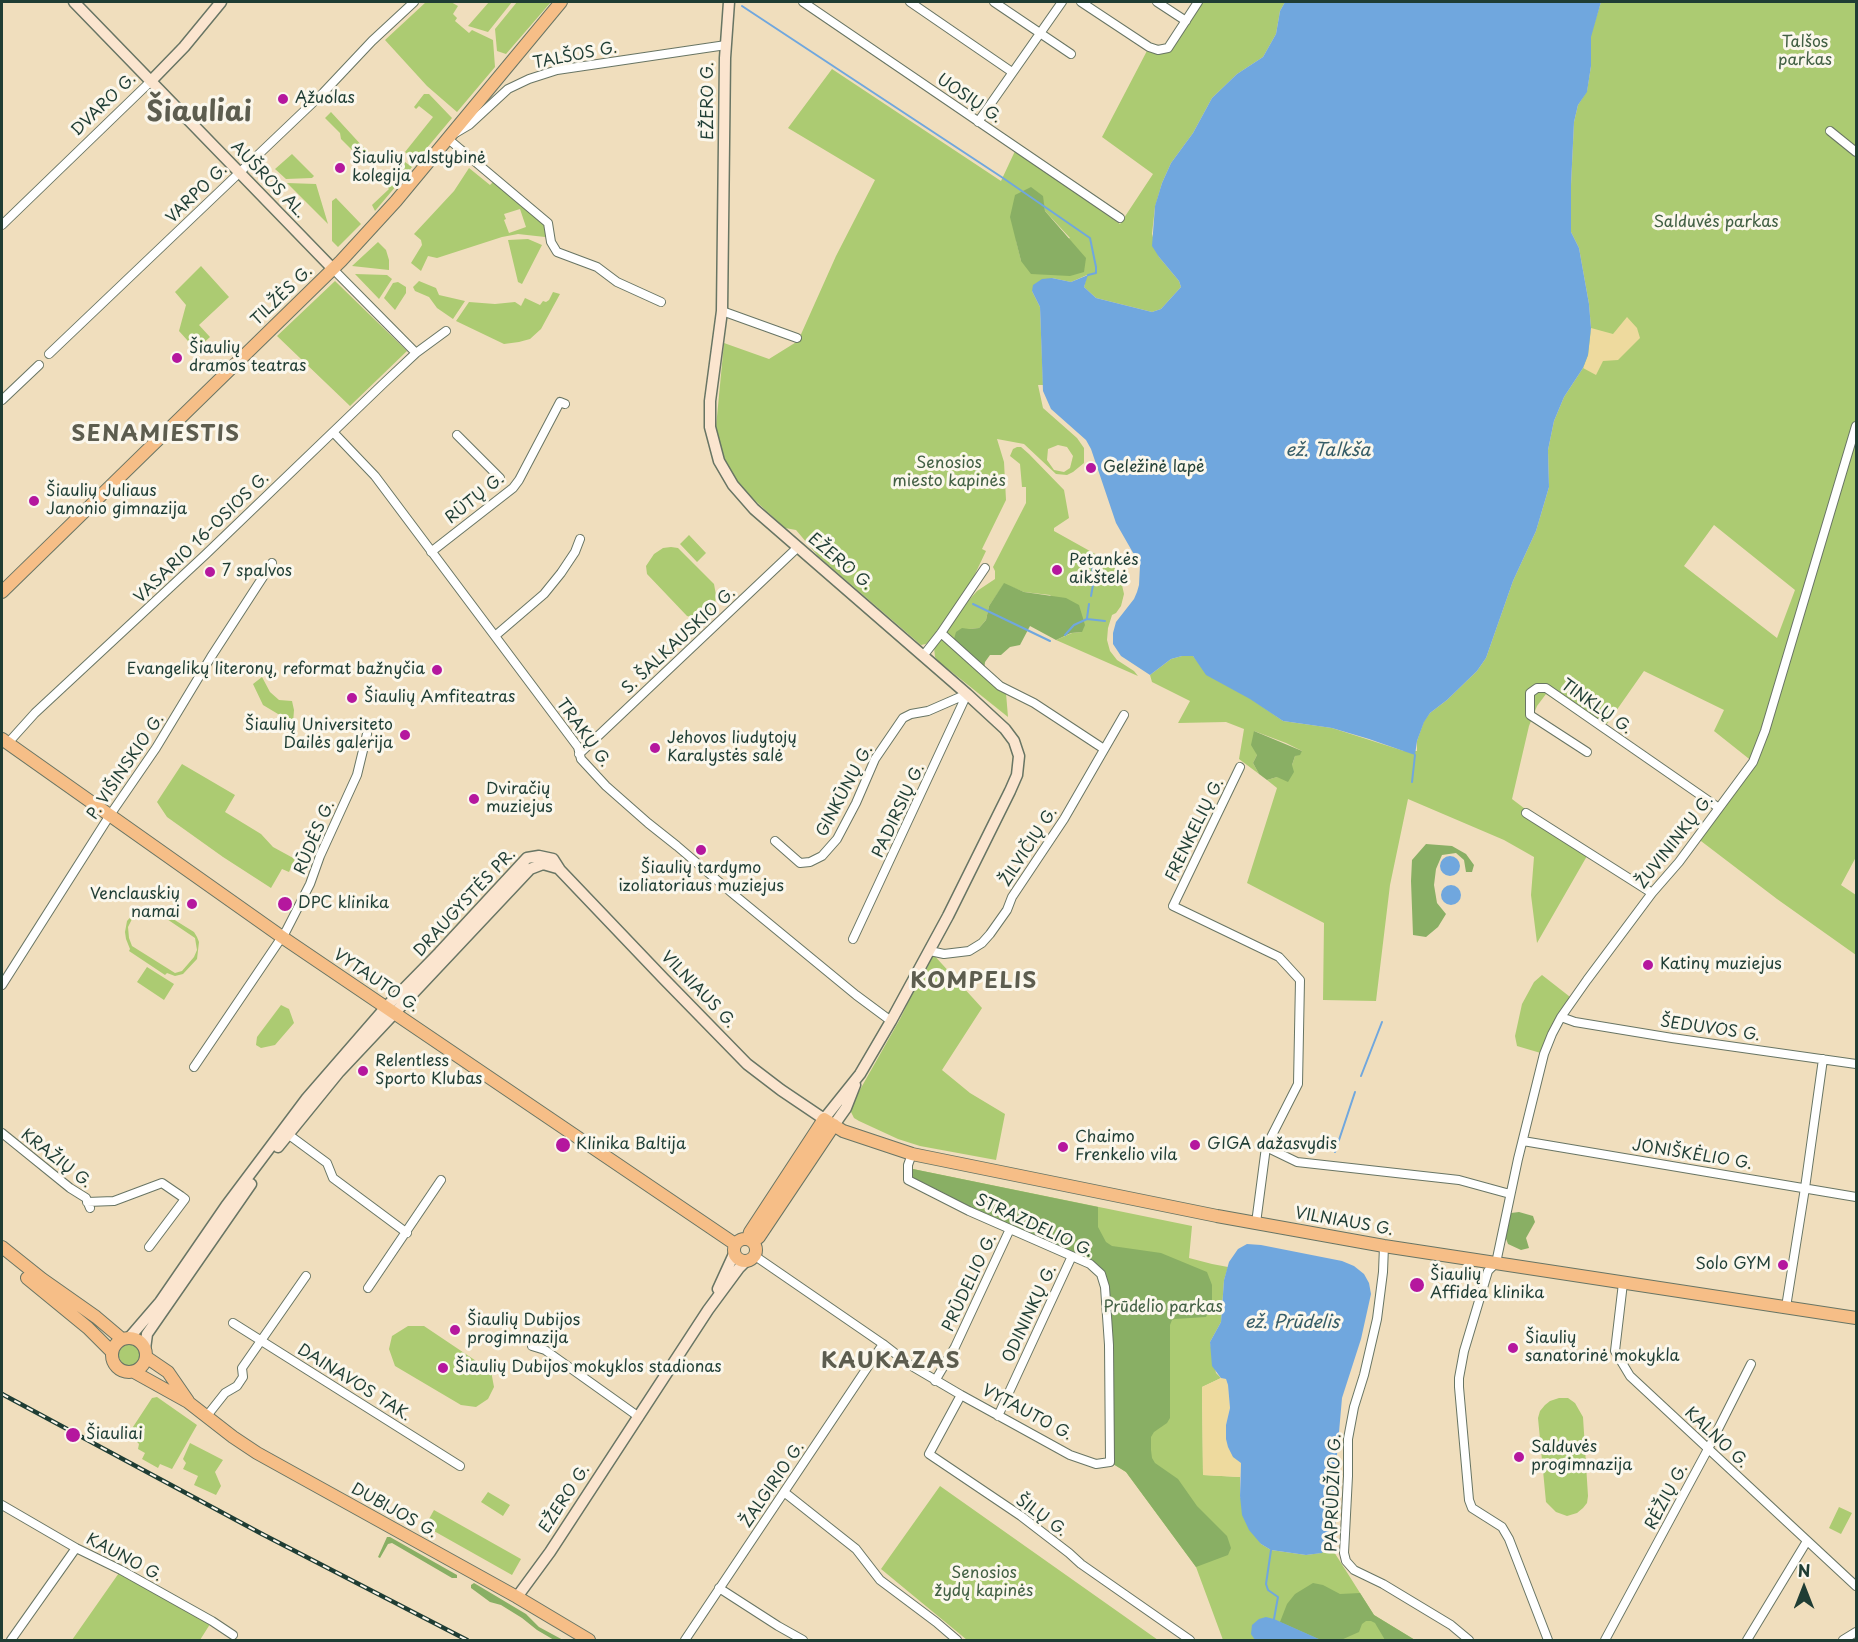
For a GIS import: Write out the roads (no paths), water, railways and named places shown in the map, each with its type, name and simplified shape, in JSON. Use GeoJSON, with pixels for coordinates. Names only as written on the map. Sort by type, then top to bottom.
{"type":"FeatureCollection","features":[{"type":"Feature","properties":{"kind":"main road","name":"AUŠROS AL."},"geometry":{"type":"LineString","coordinates":[[74,2],[333,269]]}},
{"type":"Feature","properties":{"kind":"main road","name":"DVARO G."},"geometry":{"type":"LineString","coordinates":[[151,81],[221,2]]}},
{"type":"Feature","properties":{"kind":"main road","name":"TILŽĖS G."},"geometry":{"type":"LineString","coordinates":[[2,592],[333,269],[396,201],[561,2]]}},
{"type":"Feature","properties":{"kind":"main road","name":"EŽERO G."},"geometry":{"type":"LineString","coordinates":[[708,1310],[738,1240],[759,1238],[829,1122],[846,1108],[860,1074],[930,951],[1010,791],[1019,764],[1017,749],[1010,735],[1000,723],[797,548],[744,499],[726,476],[715,448],[710,427],[710,401],[722,311],[726,45],[729,2]]}},
{"type":"Feature","properties":{"kind":"main road","name":"VYTAUTO G."},"geometry":{"type":"LineString","coordinates":[[5,741],[282,937],[734,1249]]}},
{"type":"Feature","properties":{"kind":"main road","name":"DRAUGYSTĖS PR."},"geometry":{"type":"LineString","coordinates":[[146,1353],[147,1334],[326,1074],[390,1010],[527,858],[546,856],[553,859],[560,870]]}},
{"type":"Feature","properties":{"kind":"main road","name":"VILNIAUS G."},"geometry":{"type":"LineString","coordinates":[[560,870],[747,1064],[781,1090],[843,1131],[912,1154],[1256,1223],[1384,1246],[1857,1318]]}},
{"type":"Feature","properties":{"kind":"main road","name":"DRAUGYSTĖS PR."},"geometry":{"type":"LineString","coordinates":[[125,1338],[160,1302],[285,1132]]}},
{"type":"Feature","properties":{"kind":"main road"},"geometry":{"type":"LineString","coordinates":[[734,1249],[741,1261],[750,1258],[756,1246],[751,1240]]}},
{"type":"Feature","properties":{"kind":"main road"},"geometry":{"type":"LineString","coordinates":[[2,1247],[42,1279],[125,1338],[139,1341],[146,1353],[141,1368],[134,1372],[126,1372],[116,1367],[112,1360],[115,1344],[125,1338]]}},
{"type":"Feature","properties":{"kind":"main road"},"geometry":{"type":"LineString","coordinates":[[2,1258],[88,1328],[112,1352]]}},
{"type":"Feature","properties":{"kind":"main road","name":"EŽERO G."},"geometry":{"type":"LineString","coordinates":[[517,1597],[550,1552],[708,1310],[750,1258]]}},
{"type":"Feature","properties":{"kind":"main road","name":"DUBIJOS G."},"geometry":{"type":"LineString","coordinates":[[146,1353],[168,1372],[188,1402]]}},
{"type":"Feature","properties":{"kind":"main road","name":"DUBIJOS G."},"geometry":{"type":"LineString","coordinates":[[134,1372],[188,1402],[233,1437],[272,1461],[517,1597],[589,1641]]}},
{"type":"Feature","properties":{"kind":"street","name":"VARPO G."},"geometry":{"type":"LineString","coordinates":[[49,354],[323,93],[372,41],[414,2]]}},
{"type":"Feature","properties":{"kind":"street","name":"UOSIŲ G."},"geometry":{"type":"LineString","coordinates":[[803,2],[1120,218]]}},
{"type":"Feature","properties":{"kind":"street"},"geometry":{"type":"LineString","coordinates":[[910,2],[1012,72]]}},
{"type":"Feature","properties":{"kind":"street"},"geometry":{"type":"LineString","coordinates":[[994,2],[1071,54]]}},
{"type":"Feature","properties":{"kind":"street"},"geometry":{"type":"LineString","coordinates":[[978,122],[1062,2]]}},
{"type":"Feature","properties":{"kind":"street"},"geometry":{"type":"LineString","coordinates":[[1081,2],[1149,47],[1158,50],[1168,48],[1198,2]]}},
{"type":"Feature","properties":{"kind":"street"},"geometry":{"type":"LineString","coordinates":[[1157,2],[1186,21]]}},
{"type":"Feature","properties":{"kind":"street","name":"TALŠOS G."},"geometry":{"type":"LineString","coordinates":[[447,138],[469,124],[508,89],[529,79],[557,70],[726,45]]}},
{"type":"Feature","properties":{"kind":"street","name":"DVARO G."},"geometry":{"type":"LineString","coordinates":[[2,225],[151,81]]}},
{"type":"Feature","properties":{"kind":"street"},"geometry":{"type":"LineString","coordinates":[[1830,131],[1857,152]]}},
{"type":"Feature","properties":{"kind":"street"},"geometry":{"type":"LineString","coordinates":[[447,138],[548,223],[551,242],[557,252],[597,267],[617,282],[661,302]]}},
{"type":"Feature","properties":{"kind":"street","name":"AUŠROS AL."},"geometry":{"type":"LineString","coordinates":[[333,269],[416,353]]}},
{"type":"Feature","properties":{"kind":"street"},"geometry":{"type":"LineString","coordinates":[[722,311],[797,338]]}},
{"type":"Feature","properties":{"kind":"street","name":"VASARIO 16-OSIOS G."},"geometry":{"type":"LineString","coordinates":[[5,741],[205,555],[416,353],[446,331]]}},
{"type":"Feature","properties":{"kind":"street"},"geometry":{"type":"LineString","coordinates":[[2,400],[39,365]]}},
{"type":"Feature","properties":{"kind":"street","name":"RŪTŲ G."},"geometry":{"type":"LineString","coordinates":[[431,552],[513,488],[561,402],[565,404]]}},
{"type":"Feature","properties":{"kind":"street","name":"ŽUVININKŲ G."},"geometry":{"type":"LineString","coordinates":[[1548,1641],[1509,1539],[1502,1527],[1472,1508],[1467,1495],[1459,1378],[1464,1351],[1488,1271],[1496,1263],[1510,1194],[1544,1054],[1561,1017],[1587,980],[1749,769],[1765,731],[1857,426]]}},
{"type":"Feature","properties":{"kind":"street","name":"TRAKŲ G."},"geometry":{"type":"LineString","coordinates":[[333,432],[375,476],[578,747],[581,759],[606,786],[648,824],[856,995],[891,1021]]}},
{"type":"Feature","properties":{"kind":"street"},"geometry":{"type":"LineString","coordinates":[[456,435],[500,478]]}},
{"type":"Feature","properties":{"kind":"street"},"geometry":{"type":"LineString","coordinates":[[495,636],[544,594],[575,552],[580,539]]}},
{"type":"Feature","properties":{"kind":"street","name":"S. ŠALKAUSKIO G."},"geometry":{"type":"LineString","coordinates":[[579,754],[797,548]]}},
{"type":"Feature","properties":{"kind":"street","name":"P. VIŠINSKIO G."},"geometry":{"type":"LineString","coordinates":[[2,985],[110,815],[156,748],[272,563]]}},
{"type":"Feature","properties":{"kind":"street"},"geometry":{"type":"LineString","coordinates":[[923,656],[985,568]]}},
{"type":"Feature","properties":{"kind":"street"},"geometry":{"type":"LineString","coordinates":[[941,633],[1000,686],[1034,703],[1104,749]]}},
{"type":"Feature","properties":{"kind":"street","name":"TINKLŲ G."},"geometry":{"type":"LineString","coordinates":[[1587,752],[1530,715],[1530,693],[1538,688],[1546,688],[1719,808]]}},
{"type":"Feature","properties":{"kind":"street","name":"GINKŪNŲ G."},"geometry":{"type":"LineString","coordinates":[[776,841],[800,863],[810,862],[822,856],[837,839],[875,759],[903,718],[928,711],[967,694]]}},
{"type":"Feature","properties":{"kind":"street","name":"PADIRSIŲ G."},"geometry":{"type":"LineString","coordinates":[[853,939],[967,694]]}},
{"type":"Feature","properties":{"kind":"street","name":"ŽILVIČIŲ G."},"geometry":{"type":"LineString","coordinates":[[930,951],[944,954],[969,951],[975,949],[990,934],[1064,819],[1124,716]]}},
{"type":"Feature","properties":{"kind":"street","name":"RŪDĖS G."},"geometry":{"type":"LineString","coordinates":[[194,1067],[282,937],[310,884],[320,856],[357,775],[367,734]]}},
{"type":"Feature","properties":{"kind":"street","name":"FRENKELIŲ G."},"geometry":{"type":"LineString","coordinates":[[1240,767],[1173,906],[1279,957],[1300,980],[1298,1084],[1266,1147],[1256,1223]]}},
{"type":"Feature","properties":{"kind":"street"},"geometry":{"type":"LineString","coordinates":[[1526,813],[1652,893]]}},
{"type":"Feature","properties":{"kind":"street","name":"ŠEDUVOS G."},"geometry":{"type":"LineString","coordinates":[[1561,1017],[1575,1022],[1672,1038],[1857,1064]]}},
{"type":"Feature","properties":{"kind":"street"},"geometry":{"type":"LineString","coordinates":[[1786,1307],[1823,1059]]}},
{"type":"Feature","properties":{"kind":"street"},"geometry":{"type":"LineString","coordinates":[[285,1132],[327,1163],[333,1178],[407,1233]]}},
{"type":"Feature","properties":{"kind":"street","name":"KRAŽIŲ G."},"geometry":{"type":"LineString","coordinates":[[2,1133],[70,1188],[86,1198],[88,1206],[114,1201],[162,1183],[185,1199],[149,1247]]}},
{"type":"Feature","properties":{"kind":"street","name":"JONIŠKĖLIO G."},"geometry":{"type":"LineString","coordinates":[[1523,1142],[1857,1197]]}},
{"type":"Feature","properties":{"kind":"street"},"geometry":{"type":"LineString","coordinates":[[1266,1147],[1297,1162],[1459,1180],[1510,1194]]}},
{"type":"Feature","properties":{"kind":"street","name":"STRAZDELIO G."},"geometry":{"type":"LineString","coordinates":[[912,1154],[908,1165],[908,1180],[969,1211],[1089,1264],[1101,1274],[1105,1287],[1109,1345],[1110,1462]]}},
{"type":"Feature","properties":{"kind":"street"},"geometry":{"type":"LineString","coordinates":[[368,1288],[441,1180]]}},
{"type":"Feature","properties":{"kind":"street","name":"PRŪDELIO G."},"geometry":{"type":"LineString","coordinates":[[935,1381],[955,1347],[1010,1228]]}},
{"type":"Feature","properties":{"kind":"street","name":"PAPRŪDŽIO G."},"geometry":{"type":"LineString","coordinates":[[1384,1246],[1377,1319],[1348,1439],[1344,1553],[1346,1561],[1354,1569],[1451,1625],[1468,1641]]}},
{"type":"Feature","properties":{"kind":"street","name":"ODININKŲ G."},"geometry":{"type":"LineString","coordinates":[[998,1416],[1072,1256]]}},
{"type":"Feature","properties":{"kind":"street","name":"VYTAUTO G."},"geometry":{"type":"LineString","coordinates":[[750,1258],[884,1344],[935,1381],[1070,1455],[1096,1464],[1110,1462]]}},
{"type":"Feature","properties":{"kind":"street"},"geometry":{"type":"LineString","coordinates":[[207,1417],[225,1393],[237,1386],[243,1377],[242,1368],[306,1276]]}},
{"type":"Feature","properties":{"kind":"street","name":"KALNO G."},"geometry":{"type":"LineString","coordinates":[[1623,1283],[1615,1351],[1630,1376],[1857,1586]]}},
{"type":"Feature","properties":{"kind":"street","name":"DAINAVOS TAK."},"geometry":{"type":"LineString","coordinates":[[233,1323],[460,1466]]}},
{"type":"Feature","properties":{"kind":"street","name":"ŽALGIRIO G."},"geometry":{"type":"LineString","coordinates":[[685,1641],[719,1587],[884,1344]]}},
{"type":"Feature","properties":{"kind":"street"},"geometry":{"type":"LineString","coordinates":[[532,1346],[545,1350],[639,1417]]}},
{"type":"Feature","properties":{"kind":"street","name":"RĖŽIŲ G."},"geometry":{"type":"LineString","coordinates":[[1605,1641],[1751,1364]]}},
{"type":"Feature","properties":{"kind":"street","name":"ŠILŲ G."},"geometry":{"type":"LineString","coordinates":[[961,1395],[929,1454],[1021,1516],[1069,1552],[1081,1564],[1190,1641]]}},
{"type":"Feature","properties":{"kind":"street"},"geometry":{"type":"LineString","coordinates":[[784,1492],[856,1549],[880,1580],[936,1622],[957,1641]]}},
{"type":"Feature","properties":{"kind":"street","name":"KAUNO G."},"geometry":{"type":"LineString","coordinates":[[2,1505],[233,1635]]}},
{"type":"Feature","properties":{"kind":"street"},"geometry":{"type":"LineString","coordinates":[[1747,1641],[1807,1541]]}},
{"type":"Feature","properties":{"kind":"street"},"geometry":{"type":"LineString","coordinates":[[11,1641],[76,1548]]}},
{"type":"Feature","properties":{"kind":"street"},"geometry":{"type":"LineString","coordinates":[[719,1587],[803,1641]]}},
{"type":"Feature","properties":{"kind":"street"},"geometry":{"type":"LineString","coordinates":[[1842,1641],[1857,1632]]}},
{"type":"Feature","properties":{"kind":"water","name":"ež. Talkša"},"geometry":{"type":"Polygon","coordinates":[[[1285,2],[1601,2],[1591,37],[1591,66],[1587,92],[1578,105],[1574,122],[1571,185],[1571,232],[1579,248],[1589,304],[1591,328],[1588,355],[1583,368],[1564,397],[1554,421],[1548,450],[1549,487],[1536,531],[1513,581],[1486,658],[1477,671],[1430,713],[1417,741],[1415,755],[1332,728],[1283,721],[1250,699],[1206,675],[1193,656],[1171,659],[1150,675],[1121,656],[1113,644],[1113,633],[1116,622],[1137,592],[1140,565],[1116,523],[1086,440],[1051,409],[1043,391],[1040,307],[1032,291],[1033,285],[1042,279],[1052,278],[1071,282],[1088,275],[1084,287],[1096,298],[1152,312],[1161,309],[1181,287],[1179,281],[1152,246],[1155,206],[1162,183],[1171,163],[1193,133],[1212,98],[1237,74],[1263,57],[1276,34],[1280,11],[1285,2]]]}},
{"type":"Feature","properties":{"kind":"water"},"geometry":{"type":"Polygon","coordinates":[[[1450,856],[1457,859],[1460,866],[1457,873],[1450,876],[1443,873],[1440,866],[1443,859],[1450,856]]]}},
{"type":"Feature","properties":{"kind":"water"},"geometry":{"type":"Polygon","coordinates":[[[1451,885],[1458,888],[1461,895],[1458,902],[1451,905],[1444,902],[1441,895],[1444,888],[1451,885]]]}},
{"type":"Feature","properties":{"kind":"water","name":"ež. Prūdelis"},"geometry":{"type":"Polygon","coordinates":[[[1247,1244],[1342,1261],[1354,1266],[1364,1274],[1369,1283],[1371,1294],[1361,1339],[1342,1398],[1337,1455],[1335,1536],[1322,1553],[1306,1555],[1271,1550],[1261,1544],[1249,1530],[1242,1515],[1241,1463],[1233,1457],[1226,1439],[1230,1408],[1228,1385],[1226,1379],[1221,1378],[1212,1366],[1210,1342],[1221,1322],[1224,1280],[1229,1262],[1238,1249],[1247,1244]]]}},
{"type":"Feature","properties":{"kind":"water"},"geometry":{"type":"Polygon","coordinates":[[[1266,1617],[1321,1640],[1255,1640],[1251,1634],[1252,1625],[1266,1617]]]}},
{"type":"Feature","properties":{"kind":"waterway"},"geometry":{"type":"LineString","coordinates":[[742,6],[1090,238],[1096,273],[1088,275]]}},
{"type":"Feature","properties":{"kind":"waterway"},"geometry":{"type":"LineString","coordinates":[[1091,596],[1092,563]]}},
{"type":"Feature","properties":{"kind":"waterway"},"geometry":{"type":"LineString","coordinates":[[973,604],[1050,641]]}},
{"type":"Feature","properties":{"kind":"waterway"},"geometry":{"type":"LineString","coordinates":[[1087,618],[1089,604]]}},
{"type":"Feature","properties":{"kind":"waterway"},"geometry":{"type":"LineString","coordinates":[[1065,635],[1074,625],[1087,619],[1105,621]]}},
{"type":"Feature","properties":{"kind":"waterway"},"geometry":{"type":"LineString","coordinates":[[1412,782],[1415,755]]}},
{"type":"Feature","properties":{"kind":"waterway"},"geometry":{"type":"LineString","coordinates":[[1361,1076],[1382,1022]]}},
{"type":"Feature","properties":{"kind":"waterway"},"geometry":{"type":"LineString","coordinates":[[1335,1152],[1355,1092]]}},
{"type":"Feature","properties":{"kind":"waterway"},"geometry":{"type":"LineString","coordinates":[[1271,1550],[1266,1584],[1268,1590],[1278,1597],[1274,1619]]}},
{"type":"Feature","properties":{"kind":"railway"},"geometry":{"type":"LineString","coordinates":[[2,1394],[262,1534],[467,1640]]}},
{"type":"Feature","properties":{"kind":"place","name":"Ąžuolas"},"geometry":{"type":"Point","coordinates":[283,99]}},
{"type":"Feature","properties":{"kind":"place","name":"Šiaulių valstybinė kolegija"},"geometry":{"type":"Point","coordinates":[340,168]}},
{"type":"Feature","properties":{"kind":"place","name":"Šiaulių dramos teatras"},"geometry":{"type":"Point","coordinates":[177,358]}},
{"type":"Feature","properties":{"kind":"place","name":"Geležinė lapė"},"geometry":{"type":"Point","coordinates":[1091,468]}},
{"type":"Feature","properties":{"kind":"place","name":"Šiaulių Juliaus Janonio gimnazija"},"geometry":{"type":"Point","coordinates":[34,501]}},
{"type":"Feature","properties":{"kind":"place","name":"Petankės aikštelė"},"geometry":{"type":"Point","coordinates":[1057,570]}},
{"type":"Feature","properties":{"kind":"place","name":"7 spalvos"},"geometry":{"type":"Point","coordinates":[210,572]}},
{"type":"Feature","properties":{"kind":"place","name":"Evangelikų literonų, reformat bažnyčia"},"geometry":{"type":"Point","coordinates":[437,670]}},
{"type":"Feature","properties":{"kind":"place","name":"Šiaulių Amfiteatras"},"geometry":{"type":"Point","coordinates":[352,698]}},
{"type":"Feature","properties":{"kind":"place","name":"Šiaulių Universiteto Dailės galerija"},"geometry":{"type":"Point","coordinates":[405,735]}},
{"type":"Feature","properties":{"kind":"place","name":"Jehovos liudytojų Karalystės salė"},"geometry":{"type":"Point","coordinates":[655,748]}},
{"type":"Feature","properties":{"kind":"place","name":"Dviračių muziejus"},"geometry":{"type":"Point","coordinates":[474,799]}},
{"type":"Feature","properties":{"kind":"place","name":"Šiaulių tardymo izoliatoriaus muziejus"},"geometry":{"type":"Point","coordinates":[701,850]}},
{"type":"Feature","properties":{"kind":"place","name":"Venclauskių namai"},"geometry":{"type":"Point","coordinates":[192,904]}},
{"type":"Feature","properties":{"kind":"place","name":"DPC klinika"},"geometry":{"type":"Point","coordinates":[285,904]}},
{"type":"Feature","properties":{"kind":"place","name":"Katinų muziejus"},"geometry":{"type":"Point","coordinates":[1648,965]}},
{"type":"Feature","properties":{"kind":"place","name":"Relentless Sporto Klubas"},"geometry":{"type":"Point","coordinates":[363,1071]}},
{"type":"Feature","properties":{"kind":"place","name":"Klinika Baltija"},"geometry":{"type":"Point","coordinates":[563,1145]}},
{"type":"Feature","properties":{"kind":"place","name":"GIGA dažasvydis"},"geometry":{"type":"Point","coordinates":[1195,1145]}},
{"type":"Feature","properties":{"kind":"place","name":"Chaimo Frenkelio vila"},"geometry":{"type":"Point","coordinates":[1063,1147]}},
{"type":"Feature","properties":{"kind":"place","name":"Solo GYM"},"geometry":{"type":"Point","coordinates":[1783,1265]}},
{"type":"Feature","properties":{"kind":"place","name":"Šiaulių Affidea klinika"},"geometry":{"type":"Point","coordinates":[1417,1285]}},
{"type":"Feature","properties":{"kind":"place","name":"Šiaulių Dubijos progimnazija"},"geometry":{"type":"Point","coordinates":[455,1330]}},
{"type":"Feature","properties":{"kind":"place","name":"Šiaulių sanatorinė mokykla"},"geometry":{"type":"Point","coordinates":[1513,1348]}},
{"type":"Feature","properties":{"kind":"place","name":"Šiaulių Dubijos mokyklos stadionas"},"geometry":{"type":"Point","coordinates":[443,1368]}},
{"type":"Feature","properties":{"kind":"place","name":"Šiauliai"},"geometry":{"type":"Point","coordinates":[73,1435]}},
{"type":"Feature","properties":{"kind":"place","name":"Salduvės progimnazija"},"geometry":{"type":"Point","coordinates":[1519,1457]}},
{"type":"Feature","properties":{"kind":"district","name":"Šiauliai"},"geometry":{"type":"Point","coordinates":[199,113]}},
{"type":"Feature","properties":{"kind":"district","name":"SENAMIESTIS"},"geometry":{"type":"Point","coordinates":[156,435]}},
{"type":"Feature","properties":{"kind":"district","name":"KOMPELIS"},"geometry":{"type":"Point","coordinates":[974,982]}},
{"type":"Feature","properties":{"kind":"district","name":"KAUKAZAS"},"geometry":{"type":"Point","coordinates":[891,1362]}},
{"type":"Feature","properties":{"kind":"park label","name":"Talšos parkas"},"geometry":{"type":"Point","coordinates":[1805,52]}},
{"type":"Feature","properties":{"kind":"park label","name":"Salduvės parkas"},"geometry":{"type":"Point","coordinates":[1716,223]}},
{"type":"Feature","properties":{"kind":"park label","name":"Senosios miesto kapinės"},"geometry":{"type":"Point","coordinates":[949,473]}},
{"type":"Feature","properties":{"kind":"park label","name":"Prūdelio parkas"},"geometry":{"type":"Point","coordinates":[1163,1308]}},
{"type":"Feature","properties":{"kind":"park label","name":"Senosios žydų kapinės"},"geometry":{"type":"Point","coordinates":[984,1583]}}]}
